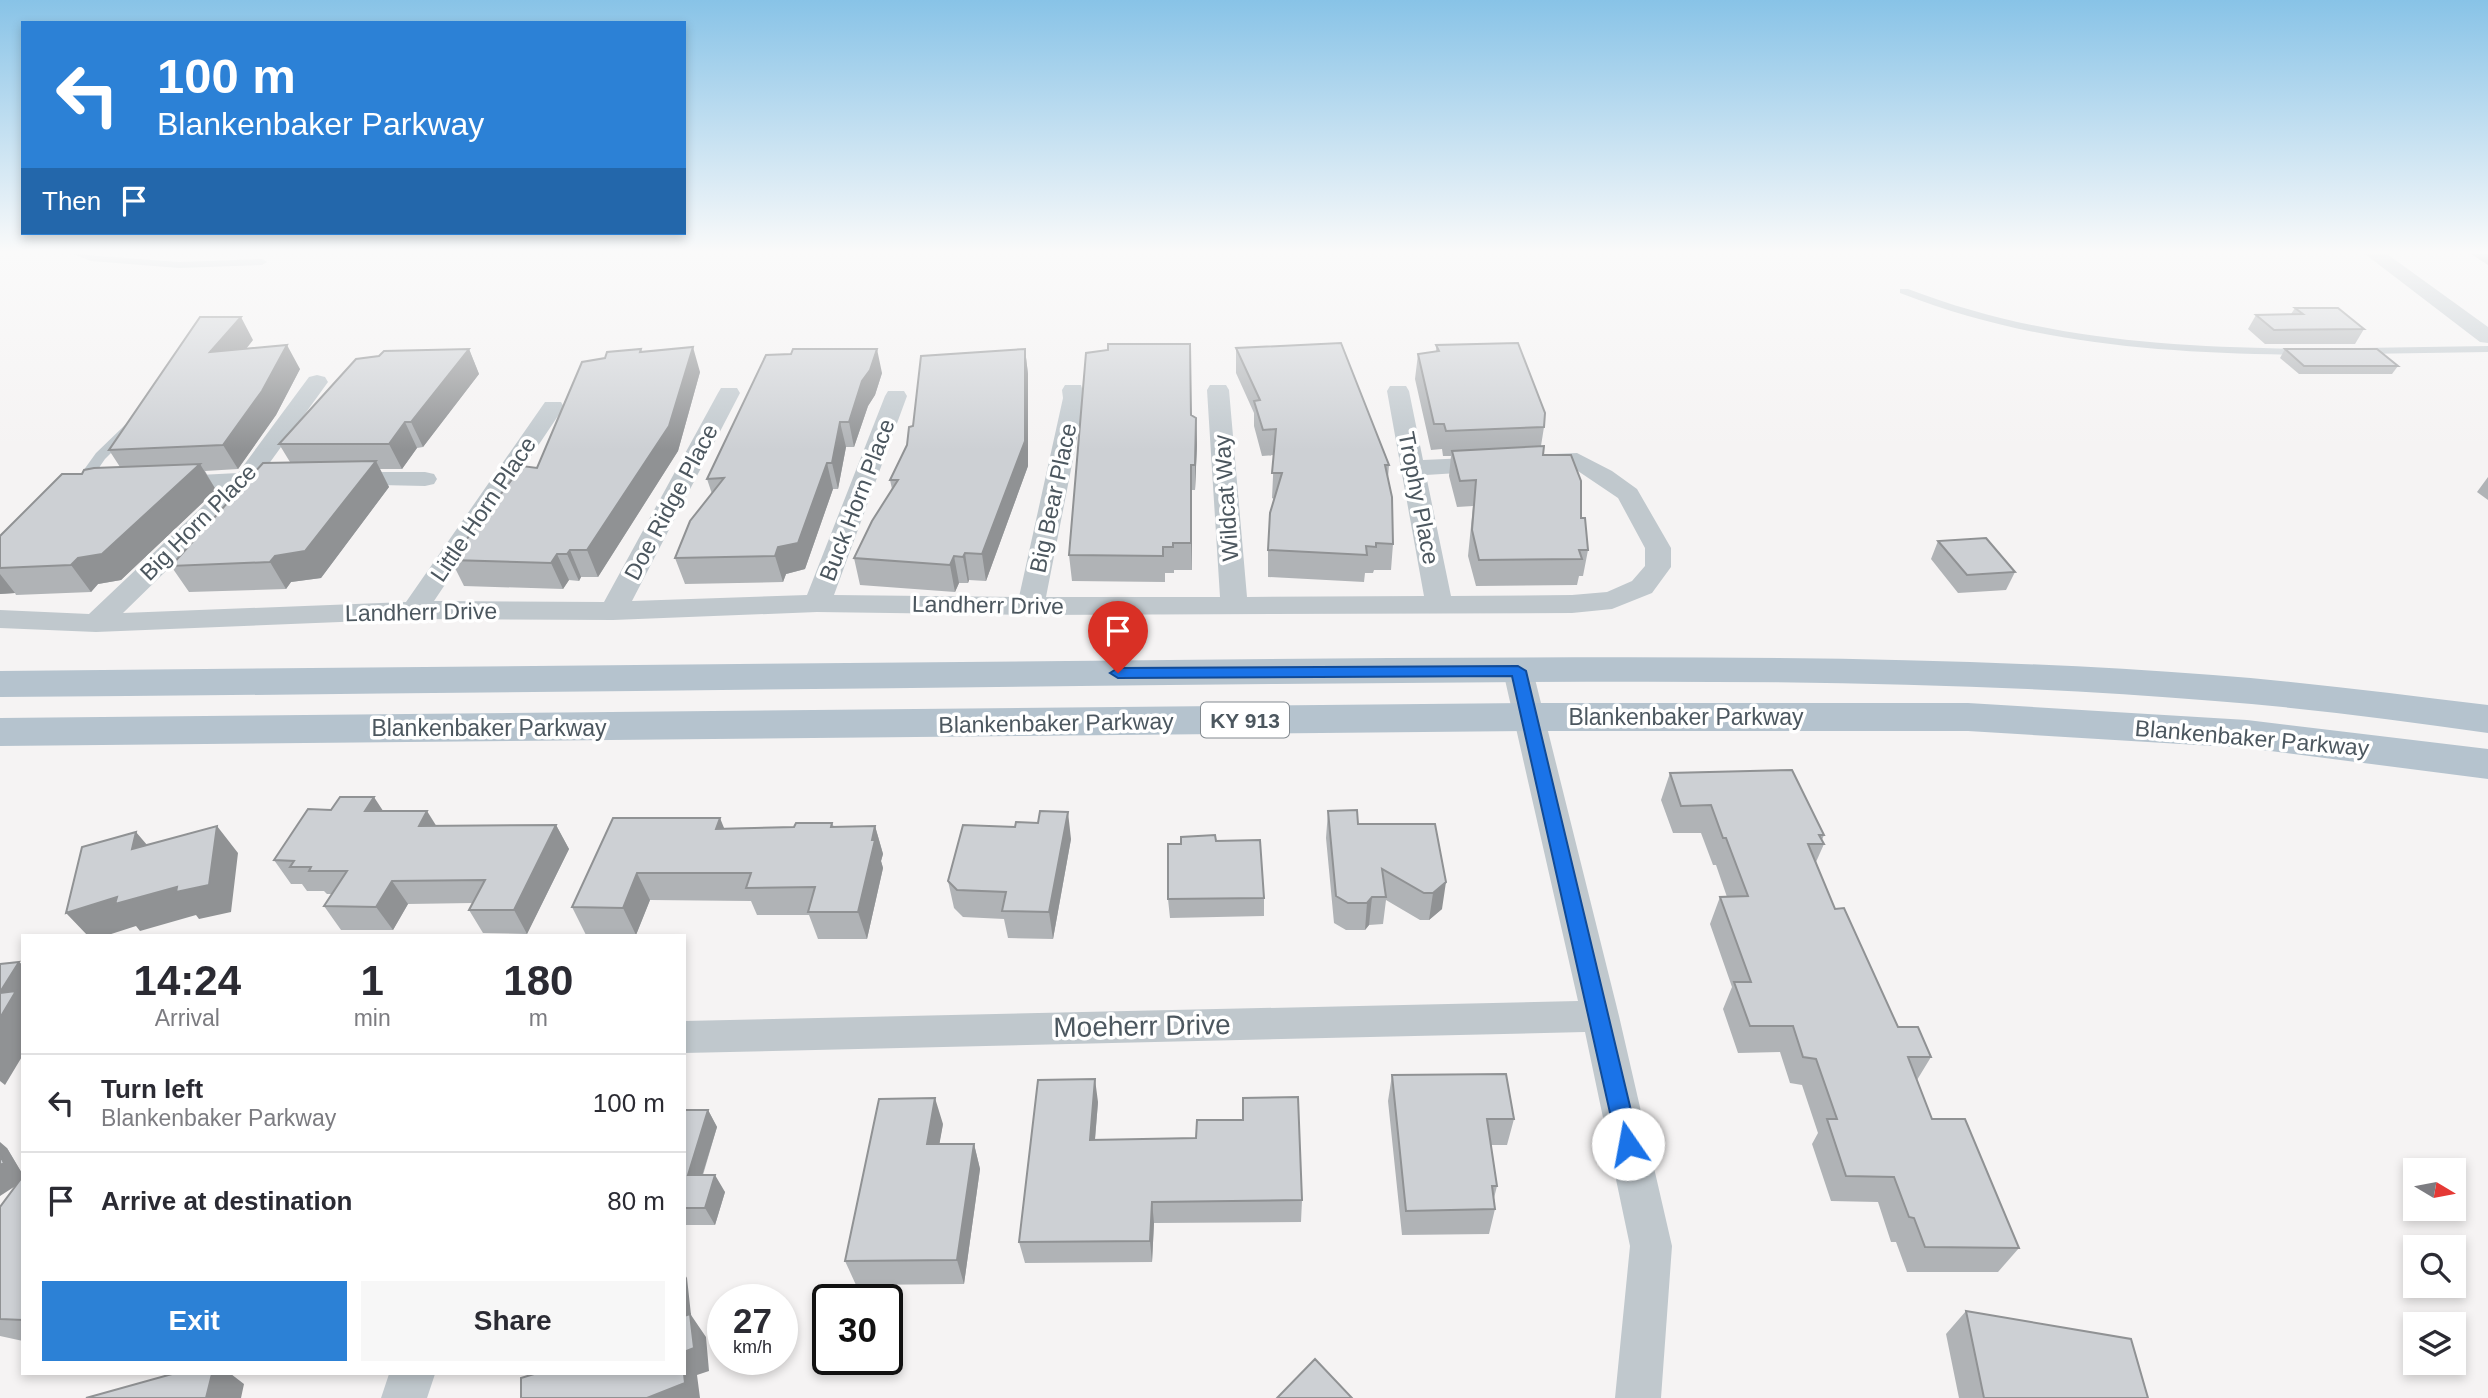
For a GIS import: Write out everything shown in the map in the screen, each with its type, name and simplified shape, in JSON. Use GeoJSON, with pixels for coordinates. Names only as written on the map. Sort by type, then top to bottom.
{"type":"FeatureCollection","features":[{"type":"Feature","properties":{"kind":"main road","name":"Blankenbaker Parkway"},"geometry":{"type":"LineString","coordinates":[[0,684],[1828,670],[2078,677],[2347,701],[2488,719]]}},
{"type":"Feature","properties":{"kind":"main road","name":"Blankenbaker Parkway"},"geometry":{"type":"LineString","coordinates":[[0,732],[1529,717],[1982,718],[2247,734],[2488,764]]}},
{"type":"Feature","properties":{"kind":"street"},"geometry":{"type":"LineString","coordinates":[[2464,319],[2488,337]]}},
{"type":"Feature","properties":{"kind":"street","name":"Big Horn Place"},"geometry":{"type":"LineString","coordinates":[[96,623],[246,478],[317,382]]}},
{"type":"Feature","properties":{"kind":"street","name":"Big Bear Place"},"geometry":{"type":"LineString","coordinates":[[1031,606],[1074,398],[1073,390]]}},
{"type":"Feature","properties":{"kind":"street","name":"Wildcat Way"},"geometry":{"type":"LineString","coordinates":[[1218,390],[1234,606]]}},
{"type":"Feature","properties":{"kind":"street","name":"Trophy Place"},"geometry":{"type":"LineString","coordinates":[[1398,391],[1439,605]]}},
{"type":"Feature","properties":{"kind":"street","name":"Doe Ridge Place"},"geometry":{"type":"LineString","coordinates":[[613,611],[729,393]]}},
{"type":"Feature","properties":{"kind":"street","name":"Buck Horn Place"},"geometry":{"type":"LineString","coordinates":[[817,603],[896,396]]}},
{"type":"Feature","properties":{"kind":"street","name":"Little Horn Place"},"geometry":{"type":"LineString","coordinates":[[414,610],[553,407]]}},
{"type":"Feature","properties":{"kind":"street","name":"Landherr Drive"},"geometry":{"type":"LineString","coordinates":[[0,620],[96,623],[414,610],[613,611],[817,603],[1031,606],[1572,604],[1612,600],[1642,587],[1658,566],[1658,548],[1628,494],[1577,460],[1413,468]]}},
{"type":"Feature","properties":{"kind":"street"},"geometry":{"type":"LineString","coordinates":[[149,483],[246,478],[425,479]]}},
{"type":"Feature","properties":{"kind":"street"},"geometry":{"type":"LineString","coordinates":[[74,489],[107,485]]}},
{"type":"Feature","properties":{"kind":"street"},"geometry":{"type":"LineString","coordinates":[[1518,671],[1600,1016],[1651,1246],[1639,1398]]}},
{"type":"Feature","properties":{"kind":"street","name":"Moeherr Drive"},"geometry":{"type":"LineString","coordinates":[[686,1037],[1600,1016]]}},
{"type":"Feature","properties":{"kind":"street"},"geometry":{"type":"LineString","coordinates":[[404,1398],[412,1375]]}},
{"type":"Feature","properties":{"kind":"lane"},"geometry":{"type":"LineString","coordinates":[[1988,319],[2062,336],[2207,349],[2315,352]]}},
{"type":"Feature","properties":{"kind":"lane"},"geometry":{"type":"LineString","coordinates":[[2354,351],[2488,349]]}},
{"type":"Feature","properties":{"kind":"lane"},"geometry":{"type":"LineString","coordinates":[[74,489],[100,456],[143,413]]}},
{"type":"Feature","properties":{"kind":"building"},"geometry":{"type":"Polygon","coordinates":[[[198,319],[239,319],[210,352],[287,345],[262,391],[223,445],[109,450],[198,319]]]}},
{"type":"Feature","properties":{"kind":"building"},"geometry":{"type":"Polygon","coordinates":[[[2261,319],[2352,319],[2364,329],[2274,330],[2261,319]]]}},
{"type":"Feature","properties":{"kind":"building"},"geometry":{"type":"Polygon","coordinates":[[[1341,343],[1389,465],[1385,465],[1392,497],[1393,544],[1376,543],[1376,547],[1366,546],[1367,555],[1268,550],[1270,513],[1282,473],[1272,473],[1276,429],[1263,430],[1254,401],[1260,400],[1236,348],[1341,343]]]}},
{"type":"Feature","properties":{"kind":"building"},"geometry":{"type":"Polygon","coordinates":[[[1518,343],[1545,413],[1544,427],[1446,431],[1444,424],[1434,424],[1418,354],[1439,351],[1436,345],[1518,343]]]}},
{"type":"Feature","properties":{"kind":"building"},"geometry":{"type":"Polygon","coordinates":[[[1108,344],[1190,344],[1191,415],[1196,418],[1195,465],[1191,465],[1191,543],[1173,543],[1173,547],[1163,547],[1163,556],[1069,555],[1086,353],[1108,350],[1108,344]]]}},
{"type":"Feature","properties":{"kind":"building"},"geometry":{"type":"Polygon","coordinates":[[[693,347],[669,426],[587,550],[570,550],[567,554],[557,554],[551,563],[451,560],[522,466],[537,468],[582,362],[605,358],[607,352],[693,347]]]}},
{"type":"Feature","properties":{"kind":"building"},"geometry":{"type":"Polygon","coordinates":[[[469,349],[411,422],[405,422],[389,444],[279,444],[356,359],[379,356],[384,351],[469,349]]]}},
{"type":"Feature","properties":{"kind":"building"},"geometry":{"type":"Polygon","coordinates":[[[793,349],[877,349],[870,370],[862,381],[849,422],[840,422],[832,463],[827,463],[798,543],[778,547],[775,556],[675,558],[690,521],[724,478],[707,479],[766,355],[791,354],[793,349]]]}},
{"type":"Feature","properties":{"kind":"building"},"geometry":{"type":"Polygon","coordinates":[[[1025,349],[1025,441],[982,554],[965,553],[963,557],[954,556],[950,565],[854,558],[872,521],[898,480],[890,480],[907,445],[909,427],[913,426],[921,356],[1025,349]]]}},
{"type":"Feature","properties":{"kind":"building"},"geometry":{"type":"Polygon","coordinates":[[[2285,349],[2377,349],[2398,366],[2304,366],[2285,349]]]}},
{"type":"Feature","properties":{"kind":"building"},"geometry":{"type":"Polygon","coordinates":[[[1544,446],[1543,455],[1571,455],[1581,481],[1581,518],[1585,518],[1588,550],[1579,550],[1582,559],[1479,560],[1472,530],[1476,480],[1460,481],[1452,451],[1544,446]]]}},
{"type":"Feature","properties":{"kind":"building"},"geometry":{"type":"Polygon","coordinates":[[[376,461],[305,551],[275,556],[270,562],[171,566],[263,463],[376,461]]]}},
{"type":"Feature","properties":{"kind":"building"},"geometry":{"type":"Polygon","coordinates":[[[200,464],[102,554],[78,558],[71,565],[0,568],[0,536],[62,474],[82,474],[84,470],[94,468],[200,464]]]}},
{"type":"Feature","properties":{"kind":"building"},"geometry":{"type":"Polygon","coordinates":[[[1986,538],[2015,572],[1967,575],[1938,541],[1986,538]]]}},
{"type":"Feature","properties":{"kind":"building"},"geometry":{"type":"Polygon","coordinates":[[[1792,770],[1824,835],[1819,835],[1824,844],[1808,844],[1835,909],[1844,908],[1898,1027],[1918,1027],[1931,1057],[1908,1057],[1932,1119],[1965,1119],[2019,1248],[1925,1247],[1914,1218],[1909,1217],[1894,1177],[1846,1176],[1827,1119],[1837,1119],[1816,1059],[1803,1057],[1793,1026],[1750,1026],[1734,982],[1751,982],[1720,897],[1748,896],[1711,805],[1681,806],[1670,773],[1792,770]]]}},
{"type":"Feature","properties":{"kind":"building"},"geometry":{"type":"Polygon","coordinates":[[[340,797],[374,797],[365,811],[427,811],[419,826],[556,825],[514,910],[469,910],[485,880],[392,881],[376,907],[324,906],[347,871],[309,871],[311,867],[290,867],[294,861],[274,860],[308,809],[331,810],[340,797]]]}},
{"type":"Feature","properties":{"kind":"building"},"geometry":{"type":"Polygon","coordinates":[[[1357,810],[1358,824],[1435,824],[1446,882],[1433,893],[1424,893],[1382,869],[1386,897],[1372,897],[1367,903],[1348,903],[1336,896],[1328,811],[1357,810]]]}},
{"type":"Feature","properties":{"kind":"building"},"geometry":{"type":"Polygon","coordinates":[[[1040,811],[1068,812],[1049,912],[1002,911],[1006,892],[957,890],[948,881],[963,825],[1015,827],[1016,822],[1038,823],[1040,811]]]}},
{"type":"Feature","properties":{"kind":"building"},"geometry":{"type":"Polygon","coordinates":[[[613,818],[720,818],[716,829],[794,827],[796,823],[832,823],[831,827],[875,826],[872,840],[875,840],[858,912],[808,912],[815,887],[746,888],[751,873],[637,873],[623,908],[572,907],[613,818]]]}},
{"type":"Feature","properties":{"kind":"building"},"geometry":{"type":"Polygon","coordinates":[[[217,826],[209,885],[176,892],[177,887],[115,904],[117,897],[66,913],[82,847],[136,832],[132,849],[217,826]]]}},
{"type":"Feature","properties":{"kind":"building"},"geometry":{"type":"Polygon","coordinates":[[[1215,835],[1216,841],[1260,840],[1264,898],[1168,899],[1168,844],[1181,844],[1181,837],[1215,835]]]}},
{"type":"Feature","properties":{"kind":"building"},"geometry":{"type":"Polygon","coordinates":[[[19,962],[0,992],[0,964],[19,962]]]}},
{"type":"Feature","properties":{"kind":"building"},"geometry":{"type":"Polygon","coordinates":[[[16,991],[0,1018],[0,993],[16,991]]]}},
{"type":"Feature","properties":{"kind":"building"},"geometry":{"type":"Polygon","coordinates":[[[1506,1074],[1514,1119],[1487,1119],[1497,1186],[1492,1186],[1495,1209],[1406,1211],[1392,1075],[1506,1074]]]}},
{"type":"Feature","properties":{"kind":"building"},"geometry":{"type":"Polygon","coordinates":[[[1095,1079],[1090,1140],[1196,1138],[1197,1120],[1243,1120],[1243,1098],[1298,1097],[1302,1200],[1152,1202],[1150,1241],[1019,1242],[1038,1080],[1095,1079]]]}},
{"type":"Feature","properties":{"kind":"building"},"geometry":{"type":"Polygon","coordinates":[[[935,1098],[927,1144],[974,1144],[957,1260],[845,1261],[879,1099],[935,1098]]]}},
{"type":"Feature","properties":{"kind":"building"},"geometry":{"type":"Polygon","coordinates":[[[686,1110],[708,1110],[688,1175],[715,1175],[705,1208],[686,1208],[686,1110]]]}},
{"type":"Feature","properties":{"kind":"building"},"geometry":{"type":"Polygon","coordinates":[[[21,1179],[21,1320],[0,1319],[0,1207],[21,1179]]]}},
{"type":"Feature","properties":{"kind":"building"},"geometry":{"type":"Polygon","coordinates":[[[1966,1311],[2131,1339],[2148,1398],[1984,1398],[1966,1311]]]}},
{"type":"Feature","properties":{"kind":"building"},"geometry":{"type":"Polygon","coordinates":[[[690,1314],[694,1348],[686,1351],[686,1315],[690,1314]]]}},
{"type":"Feature","properties":{"kind":"building"},"geometry":{"type":"Polygon","coordinates":[[[1315,1359],[1352,1398],[1277,1398],[1315,1359]]]}},
{"type":"Feature","properties":{"kind":"building"},"geometry":{"type":"Polygon","coordinates":[[[168,1375],[212,1375],[206,1398],[86,1398],[168,1375]]]}},
{"type":"Feature","properties":{"kind":"building"},"geometry":{"type":"Polygon","coordinates":[[[531,1375],[684,1375],[685,1383],[647,1398],[521,1398],[521,1378],[531,1375]]]}},
{"type":"Feature","properties":{"kind":"route"},"geometry":{"type":"LineString","coordinates":[[1118,673],[1518,671],[1628,1144]]}}]}
